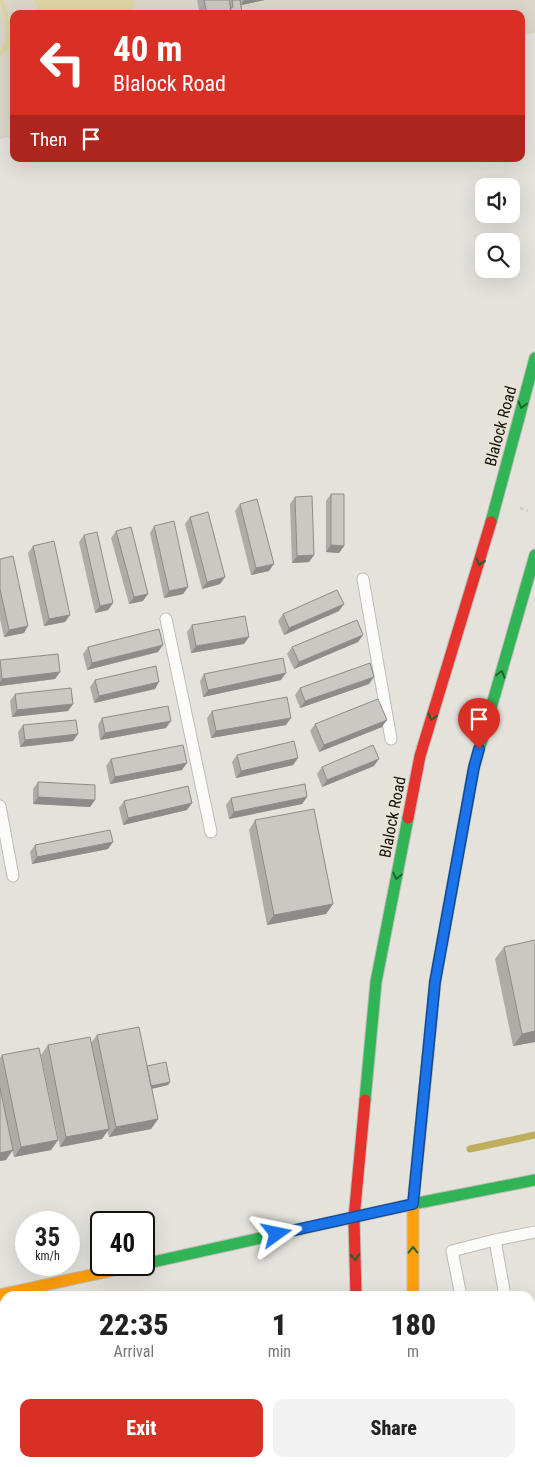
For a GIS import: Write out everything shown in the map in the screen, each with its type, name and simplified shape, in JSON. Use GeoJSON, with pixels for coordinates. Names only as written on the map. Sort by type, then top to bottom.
{"type":"FeatureCollection","features":[{"type":"Feature","properties":{"kind":"main road","name":"Blalock Road"},"geometry":{"type":"LineString","coordinates":[[356,1291],[354,1218],[376,982],[420,756],[484,549],[535,358]]}},
{"type":"Feature","properties":{"kind":"main road"},"geometry":{"type":"LineString","coordinates":[[413,1291],[413,1204],[435,982],[474,767],[535,554]]}},
{"type":"Feature","properties":{"kind":"main road"},"geometry":{"type":"LineString","coordinates":[[155,1262],[413,1204],[535,1180]]}},
{"type":"Feature","properties":{"kind":"main road"},"geometry":{"type":"LineString","coordinates":[[18,1291],[90,1275]]}},
{"type":"Feature","properties":{"kind":"lane"},"geometry":{"type":"LineString","coordinates":[[363,579],[391,739]]}},
{"type":"Feature","properties":{"kind":"lane"},"geometry":{"type":"LineString","coordinates":[[166,620],[212,832]]}},
{"type":"Feature","properties":{"kind":"lane"},"geometry":{"type":"LineString","coordinates":[[0,806],[13,876]]}},
{"type":"Feature","properties":{"kind":"lane"},"geometry":{"type":"LineString","coordinates":[[460,1291],[452,1251],[535,1232]]}},
{"type":"Feature","properties":{"kind":"lane"},"geometry":{"type":"LineString","coordinates":[[495,1240],[501,1291]]}},
{"type":"Feature","properties":{"kind":"shaded area"},"geometry":{"type":"Polygon","coordinates":[[[0,0],[535,0],[535,33],[525,34],[525,10],[10,10],[10,137],[0,139],[0,0]]]}},
{"type":"Feature","properties":{"kind":"shaded area"},"geometry":{"type":"Polygon","coordinates":[[[0,0],[4,0],[10,22],[10,46],[0,56],[6,36],[5,20],[0,0]]]}},
{"type":"Feature","properties":{"kind":"shaded area"},"geometry":{"type":"Polygon","coordinates":[[[33,0],[133,0],[134,7],[133,10],[37,10],[38,8],[33,0]]]}},
{"type":"Feature","properties":{"kind":"building"},"geometry":{"type":"Polygon","coordinates":[[[204,0],[229,0],[231,10],[206,10],[204,0]]]}},
{"type":"Feature","properties":{"kind":"building"},"geometry":{"type":"Polygon","coordinates":[[[232,0],[240,0],[242,10],[231,10],[230,8],[233,7],[232,0]]]}},
{"type":"Feature","properties":{"kind":"building"},"geometry":{"type":"Polygon","coordinates":[[[331,494],[344,494],[344,546],[331,545],[331,494]]]}},
{"type":"Feature","properties":{"kind":"building"},"geometry":{"type":"Polygon","coordinates":[[[312,496],[314,555],[297,556],[295,497],[312,496]]]}},
{"type":"Feature","properties":{"kind":"building"},"geometry":{"type":"Polygon","coordinates":[[[257,499],[274,564],[256,568],[240,504],[257,499]]]}},
{"type":"Feature","properties":{"kind":"building"},"geometry":{"type":"Polygon","coordinates":[[[208,512],[225,577],[207,582],[190,517],[208,512]]]}},
{"type":"Feature","properties":{"kind":"building"},"geometry":{"type":"Polygon","coordinates":[[[174,521],[188,587],[169,591],[154,526],[174,521]]]}},
{"type":"Feature","properties":{"kind":"building"},"geometry":{"type":"Polygon","coordinates":[[[131,527],[148,594],[134,597],[116,531],[131,527]]]}},
{"type":"Feature","properties":{"kind":"building"},"geometry":{"type":"Polygon","coordinates":[[[97,532],[113,603],[100,606],[84,535],[97,532]]]}},
{"type":"Feature","properties":{"kind":"building"},"geometry":{"type":"Polygon","coordinates":[[[54,541],[70,615],[49,619],[33,546],[54,541]]]}},
{"type":"Feature","properties":{"kind":"building"},"geometry":{"type":"Polygon","coordinates":[[[13,556],[28,626],[9,630],[0,589],[0,559],[13,556]]]}},
{"type":"Feature","properties":{"kind":"building"},"geometry":{"type":"Polygon","coordinates":[[[337,590],[344,604],[289,628],[283,614],[337,590]]]}},
{"type":"Feature","properties":{"kind":"building"},"geometry":{"type":"Polygon","coordinates":[[[245,616],[249,637],[196,646],[192,625],[245,616]]]}},
{"type":"Feature","properties":{"kind":"building"},"geometry":{"type":"Polygon","coordinates":[[[357,620],[363,635],[299,662],[292,647],[357,620]]]}},
{"type":"Feature","properties":{"kind":"building"},"geometry":{"type":"Polygon","coordinates":[[[159,629],[163,645],[92,663],[88,647],[159,629]]]}},
{"type":"Feature","properties":{"kind":"building"},"geometry":{"type":"Polygon","coordinates":[[[58,654],[60,672],[2,679],[0,660],[58,654]]]}},
{"type":"Feature","properties":{"kind":"building"},"geometry":{"type":"Polygon","coordinates":[[[283,658],[286,673],[208,690],[204,674],[283,658]]]}},
{"type":"Feature","properties":{"kind":"building"},"geometry":{"type":"Polygon","coordinates":[[[370,663],[374,677],[305,701],[300,688],[370,663]]]}},
{"type":"Feature","properties":{"kind":"building"},"geometry":{"type":"Polygon","coordinates":[[[156,666],[159,682],[99,696],[95,680],[156,666]]]}},
{"type":"Feature","properties":{"kind":"building"},"geometry":{"type":"Polygon","coordinates":[[[71,688],[73,704],[17,710],[15,694],[71,688]]]}},
{"type":"Feature","properties":{"kind":"building"},"geometry":{"type":"Polygon","coordinates":[[[287,697],[291,718],[216,731],[212,711],[287,697]]]}},
{"type":"Feature","properties":{"kind":"building"},"geometry":{"type":"Polygon","coordinates":[[[378,699],[387,720],[324,745],[315,724],[378,699]]]}},
{"type":"Feature","properties":{"kind":"building"},"geometry":{"type":"Polygon","coordinates":[[[168,706],[171,721],[105,733],[102,718],[168,706]]]}},
{"type":"Feature","properties":{"kind":"building"},"geometry":{"type":"Polygon","coordinates":[[[76,720],[78,734],[25,740],[23,725],[76,720]]]}},
{"type":"Feature","properties":{"kind":"building"},"geometry":{"type":"Polygon","coordinates":[[[294,741],[298,758],[241,771],[237,755],[294,741]]]}},
{"type":"Feature","properties":{"kind":"building"},"geometry":{"type":"Polygon","coordinates":[[[183,745],[187,763],[115,777],[111,759],[183,745]]]}},
{"type":"Feature","properties":{"kind":"building"},"geometry":{"type":"Polygon","coordinates":[[[373,745],[379,759],[327,780],[322,767],[373,745]]]}},
{"type":"Feature","properties":{"kind":"building"},"geometry":{"type":"Polygon","coordinates":[[[38,782],[95,785],[95,800],[38,797],[38,782]]]}},
{"type":"Feature","properties":{"kind":"building"},"geometry":{"type":"Polygon","coordinates":[[[305,784],[307,797],[234,812],[231,798],[305,784]]]}},
{"type":"Feature","properties":{"kind":"building"},"geometry":{"type":"Polygon","coordinates":[[[188,786],[192,803],[128,818],[124,801],[188,786]]]}},
{"type":"Feature","properties":{"kind":"building"},"geometry":{"type":"Polygon","coordinates":[[[314,809],[333,904],[274,915],[255,820],[314,809]]]}},
{"type":"Feature","properties":{"kind":"building"},"geometry":{"type":"Polygon","coordinates":[[[110,830],[113,842],[37,857],[35,845],[110,830]]]}},
{"type":"Feature","properties":{"kind":"building"},"geometry":{"type":"Polygon","coordinates":[[[535,940],[535,1031],[522,1034],[504,947],[535,940]]]}},
{"type":"Feature","properties":{"kind":"building"},"geometry":{"type":"Polygon","coordinates":[[[139,1027],[158,1119],[116,1127],[97,1035],[139,1027]]]}},
{"type":"Feature","properties":{"kind":"building"},"geometry":{"type":"Polygon","coordinates":[[[90,1037],[109,1129],[66,1137],[48,1045],[90,1037]]]}},
{"type":"Feature","properties":{"kind":"building"},"geometry":{"type":"Polygon","coordinates":[[[39,1048],[58,1140],[21,1147],[2,1055],[39,1048]]]}},
{"type":"Feature","properties":{"kind":"building"},"geometry":{"type":"Polygon","coordinates":[[[166,1062],[170,1082],[151,1086],[147,1066],[166,1062]]]}},
{"type":"Feature","properties":{"kind":"building"},"geometry":{"type":"Polygon","coordinates":[[[0,1088],[13,1150],[0,1153],[0,1088]]]}},
{"type":"Feature","properties":{"kind":"waterway"},"geometry":{"type":"LineString","coordinates":[[470,1149],[535,1135]]}},
{"type":"Feature","properties":{"kind":"traffic: fast"},"geometry":{"type":"LineString","coordinates":[[491,522],[535,358]]}},
{"type":"Feature","properties":{"kind":"traffic: fast"},"geometry":{"type":"LineString","coordinates":[[428,1055],[435,982],[474,767],[535,555]]}},
{"type":"Feature","properties":{"kind":"traffic: fast"},"geometry":{"type":"LineString","coordinates":[[365,1100],[376,982],[408,818]]}},
{"type":"Feature","properties":{"kind":"traffic: fast"},"geometry":{"type":"LineString","coordinates":[[155,1262],[413,1204],[535,1180]]}},
{"type":"Feature","properties":{"kind":"traffic: slow"},"geometry":{"type":"LineString","coordinates":[[413,1291],[413,1204],[428,1055]]}},
{"type":"Feature","properties":{"kind":"traffic: slow"},"geometry":{"type":"LineString","coordinates":[[18,1291],[90,1275]]}},
{"type":"Feature","properties":{"kind":"traffic: jam"},"geometry":{"type":"LineString","coordinates":[[408,818],[420,756],[491,522]]}},
{"type":"Feature","properties":{"kind":"traffic: jam"},"geometry":{"type":"LineString","coordinates":[[356,1291],[354,1218],[365,1100]]}},
{"type":"Feature","properties":{"kind":"route"},"geometry":{"type":"LineString","coordinates":[[277,1234],[413,1204],[435,982],[474,767],[479,749]]}}]}
